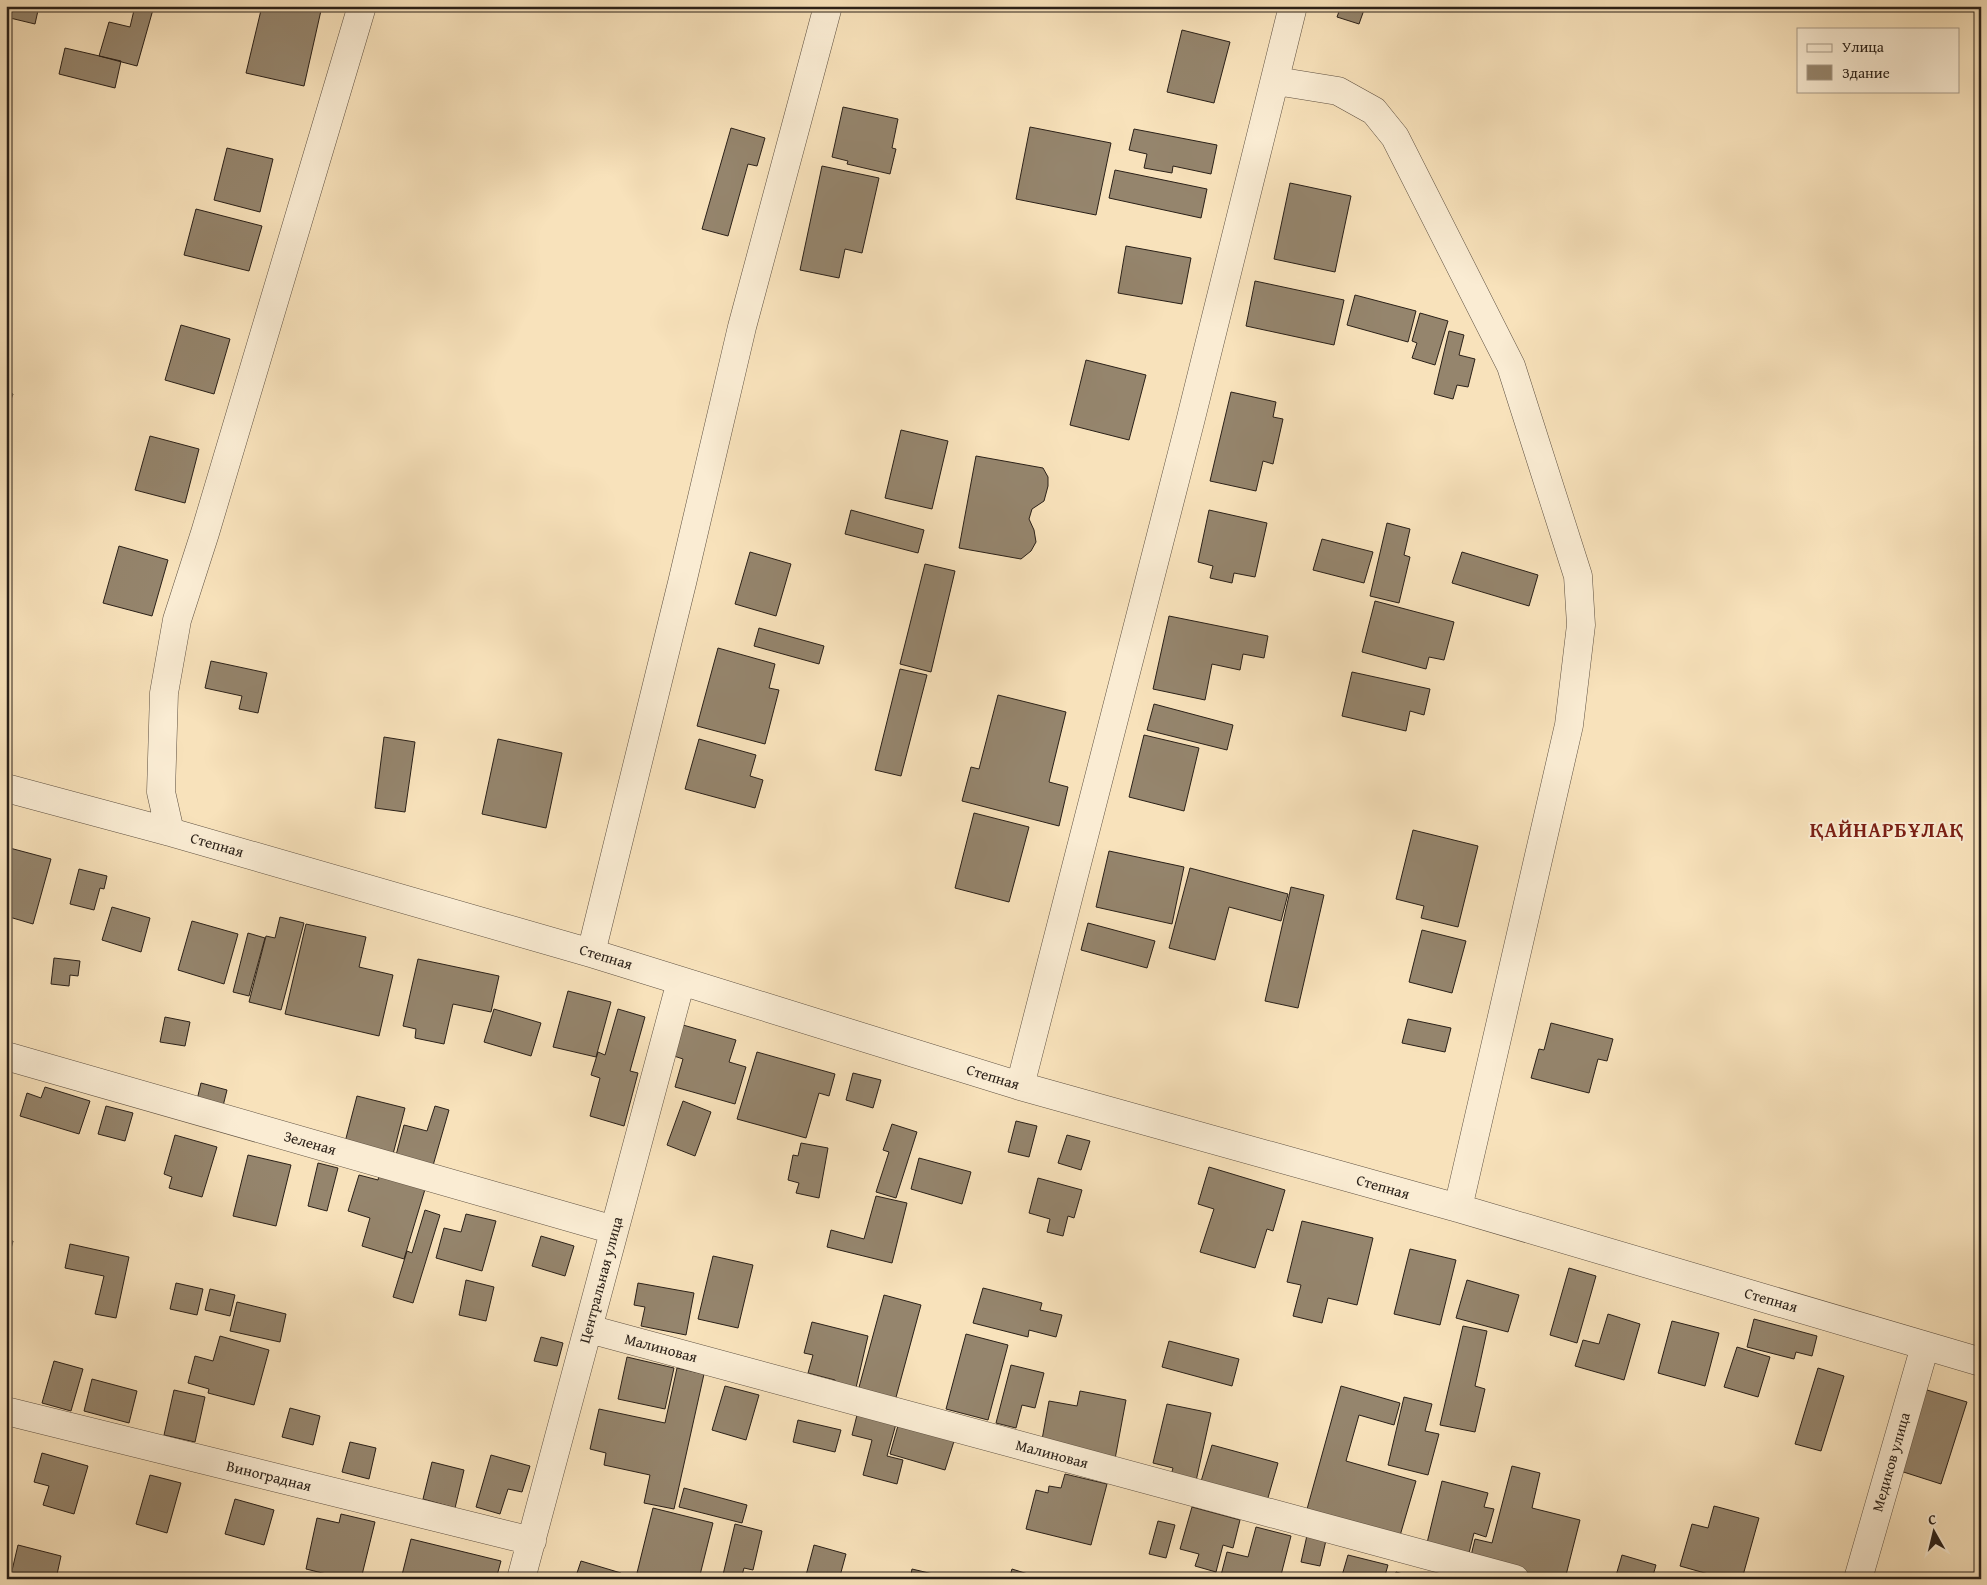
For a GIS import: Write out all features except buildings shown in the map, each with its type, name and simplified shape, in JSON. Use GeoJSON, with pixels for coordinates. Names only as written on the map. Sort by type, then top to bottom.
{"type":"FeatureCollection","features":[{"type":"Feature","properties":{"kind":"street"},"geometry":{"type":"LineString","coordinates":[[170,832],[161,792],[164,693],[177,620],[208,524],[362,6]]}},
{"type":"Feature","properties":{"kind":"street"},"geometry":{"type":"LineString","coordinates":[[591,953],[682,583],[742,326],[828,6]]}},
{"type":"Feature","properties":{"kind":"street"},"geometry":{"type":"LineString","coordinates":[[1020,1086],[1276,81],[1293,6]]}},
{"type":"Feature","properties":{"kind":"street"},"geometry":{"type":"LineString","coordinates":[[1276,81],[1338,91],[1374,111],[1395,137],[1511,366],[1578,576],[1581,625],[1569,725],[1458,1208]]}},
{"type":"Feature","properties":{"kind":"street","name":"Степная"},"geometry":{"type":"LineString","coordinates":[[6,788],[170,832],[591,953],[1020,1086],[1458,1208],[1981,1362]]}},
{"type":"Feature","properties":{"kind":"street","name":"Центральная улица"},"geometry":{"type":"LineString","coordinates":[[521,1579],[682,981]]}},
{"type":"Feature","properties":{"kind":"street","name":"Зеленая"},"geometry":{"type":"LineString","coordinates":[[6,1056],[614,1230]]}},
{"type":"Feature","properties":{"kind":"street","name":"Малиновая"},"geometry":{"type":"LineString","coordinates":[[589,1329],[1515,1579]]}},
{"type":"Feature","properties":{"kind":"street","name":"Медиков улица"},"geometry":{"type":"LineString","coordinates":[[1858,1579],[1925,1346]]}},
{"type":"Feature","properties":{"kind":"street","name":"Виноградная"},"geometry":{"type":"LineString","coordinates":[[6,1411],[532,1541]]}},
{"type":"Feature","properties":{"kind":"district","name":"ҚАЙНАРБҰЛАҚ"},"geometry":{"type":"Point","coordinates":[1887,830]}}]}
